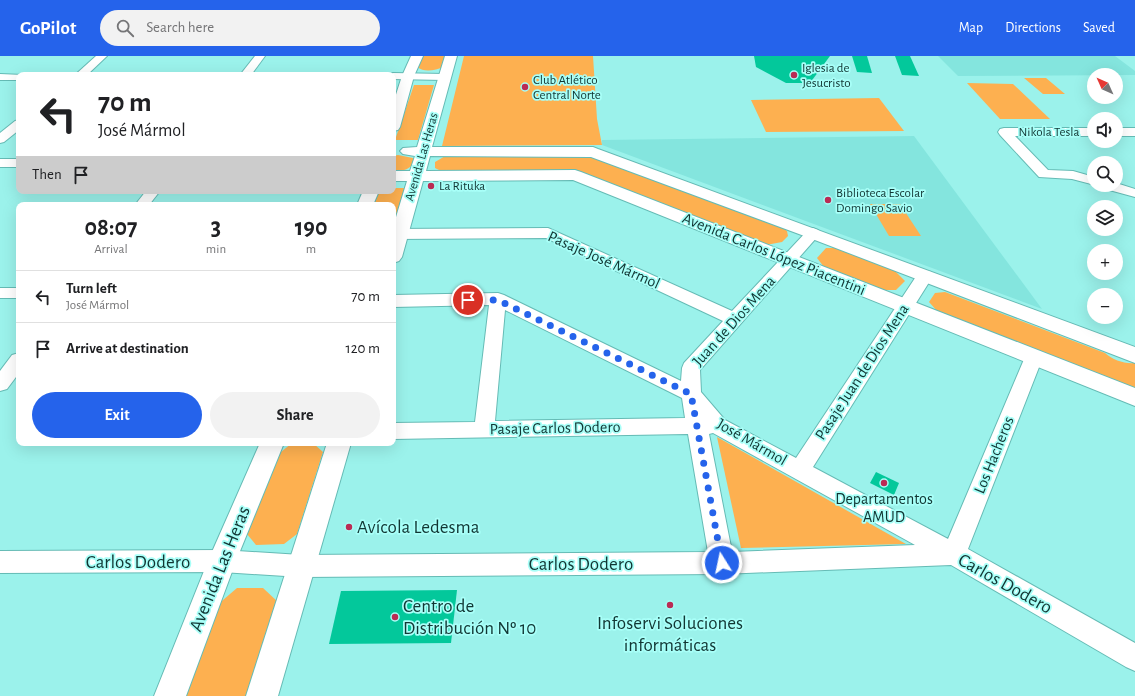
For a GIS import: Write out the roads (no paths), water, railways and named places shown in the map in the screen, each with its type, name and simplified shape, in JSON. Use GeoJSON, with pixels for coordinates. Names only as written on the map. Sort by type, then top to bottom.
{"type":"FeatureCollection","features":[{"type":"Feature","properties":{"kind":"main road"},"geometry":{"type":"LineString","coordinates":[[396,117],[408,76],[417,56]]}},
{"type":"Feature","properties":{"kind":"main road","name":"Avenida Las Heras"},"geometry":{"type":"LineString","coordinates":[[396,234],[412,165],[451,56]]}},
{"type":"Feature","properties":{"kind":"main road","name":"Avenida Carlos López Piacentini"},"geometry":{"type":"LineString","coordinates":[[412,165],[593,152],[813,233],[1135,355]]}},
{"type":"Feature","properties":{"kind":"main road","name":"Avenida Carlos López Piacentini"},"geometry":{"type":"LineString","coordinates":[[396,153],[412,165],[575,175],[1135,397]]}},
{"type":"Feature","properties":{"kind":"main road","name":"Avenida Las Heras"},"geometry":{"type":"LineString","coordinates":[[170,696],[222,562],[271,446]]}},
{"type":"Feature","properties":{"kind":"main road"},"geometry":{"type":"LineString","coordinates":[[262,696],[338,446]]}},
{"type":"Feature","properties":{"kind":"street"},"geometry":{"type":"LineString","coordinates":[[83,72],[102,56]]}},
{"type":"Feature","properties":{"kind":"street"},"geometry":{"type":"LineString","coordinates":[[247,72],[260,56]]}},
{"type":"Feature","properties":{"kind":"street"},"geometry":{"type":"LineString","coordinates":[[396,76],[444,76]]}},
{"type":"Feature","properties":{"kind":"street"},"geometry":{"type":"LineString","coordinates":[[0,77],[16,77]]}},
{"type":"Feature","properties":{"kind":"street"},"geometry":{"type":"LineString","coordinates":[[0,139],[16,126]]}},
{"type":"Feature","properties":{"kind":"street","name":"Nikola Tesla"},"geometry":{"type":"LineString","coordinates":[[1087,132],[1004,132],[1044,174],[1073,175],[1087,179]]}},
{"type":"Feature","properties":{"kind":"street"},"geometry":{"type":"LineString","coordinates":[[1123,132],[1135,132]]}},
{"type":"Feature","properties":{"kind":"street"},"geometry":{"type":"LineString","coordinates":[[0,163],[16,163]]}},
{"type":"Feature","properties":{"kind":"street"},"geometry":{"type":"LineString","coordinates":[[1123,190],[1135,193]]}},
{"type":"Feature","properties":{"kind":"street"},"geometry":{"type":"LineString","coordinates":[[144,202],[151,194]]}},
{"type":"Feature","properties":{"kind":"street","name":"Pasaje José Mármol"},"geometry":{"type":"LineString","coordinates":[[396,234],[548,233],[736,320]]}},
{"type":"Feature","properties":{"kind":"street","name":"Juan de Dios Mena"},"geometry":{"type":"LineString","coordinates":[[691,394],[691,368],[736,320],[813,233]]}},
{"type":"Feature","properties":{"kind":"street","name":"Pasaje Juan de Dios Mena"},"geometry":{"type":"LineString","coordinates":[[800,469],[925,276]]}},
{"type":"Feature","properties":{"kind":"street"},"geometry":{"type":"LineString","coordinates":[[0,293],[16,293]]}},
{"type":"Feature","properties":{"kind":"street"},"geometry":{"type":"LineString","coordinates":[[484,430],[498,300]]}},
{"type":"Feature","properties":{"kind":"street","name":"José Mármol"},"geometry":{"type":"LineString","coordinates":[[396,301],[498,300],[691,394],[708,426],[800,469],[954,554]]}},
{"type":"Feature","properties":{"kind":"street","name":"Los Hacheros"},"geometry":{"type":"LineString","coordinates":[[954,554],[1034,357]]}},
{"type":"Feature","properties":{"kind":"street"},"geometry":{"type":"LineString","coordinates":[[0,384],[16,364]]}},
{"type":"Feature","properties":{"kind":"street"},"geometry":{"type":"LineString","coordinates":[[708,426],[722,563]]}},
{"type":"Feature","properties":{"kind":"street","name":"Pasaje Carlos Dodero"},"geometry":{"type":"LineString","coordinates":[[396,431],[708,426]]}},
{"type":"Feature","properties":{"kind":"street","name":"Carlos Dodero"},"geometry":{"type":"LineString","coordinates":[[0,562],[222,562],[301,566],[722,563],[954,554],[1135,658]]}},
{"type":"Feature","properties":{"kind":"place","name":"Iglesia de Jesucristo"},"geometry":{"type":"Point","coordinates":[794,75]}},
{"type":"Feature","properties":{"kind":"place","name":"Club Atlético Central Norte"},"geometry":{"type":"Point","coordinates":[525,87]}},
{"type":"Feature","properties":{"kind":"place","name":"La Rituka"},"geometry":{"type":"Point","coordinates":[431,186]}},
{"type":"Feature","properties":{"kind":"place","name":"Biblioteca Escolar Domingo Savio"},"geometry":{"type":"Point","coordinates":[828,200]}},
{"type":"Feature","properties":{"kind":"place","name":"Departamentos AMUD"},"geometry":{"type":"Point","coordinates":[884,483]}},
{"type":"Feature","properties":{"kind":"place","name":"Avícola Ledesma"},"geometry":{"type":"Point","coordinates":[349,527]}},
{"type":"Feature","properties":{"kind":"place","name":"Infoservi Soluciones informáticas"},"geometry":{"type":"Point","coordinates":[670,605]}},
{"type":"Feature","properties":{"kind":"place","name":"Centro de Distribución Nº 10"},"geometry":{"type":"Point","coordinates":[395,617]}}]}
